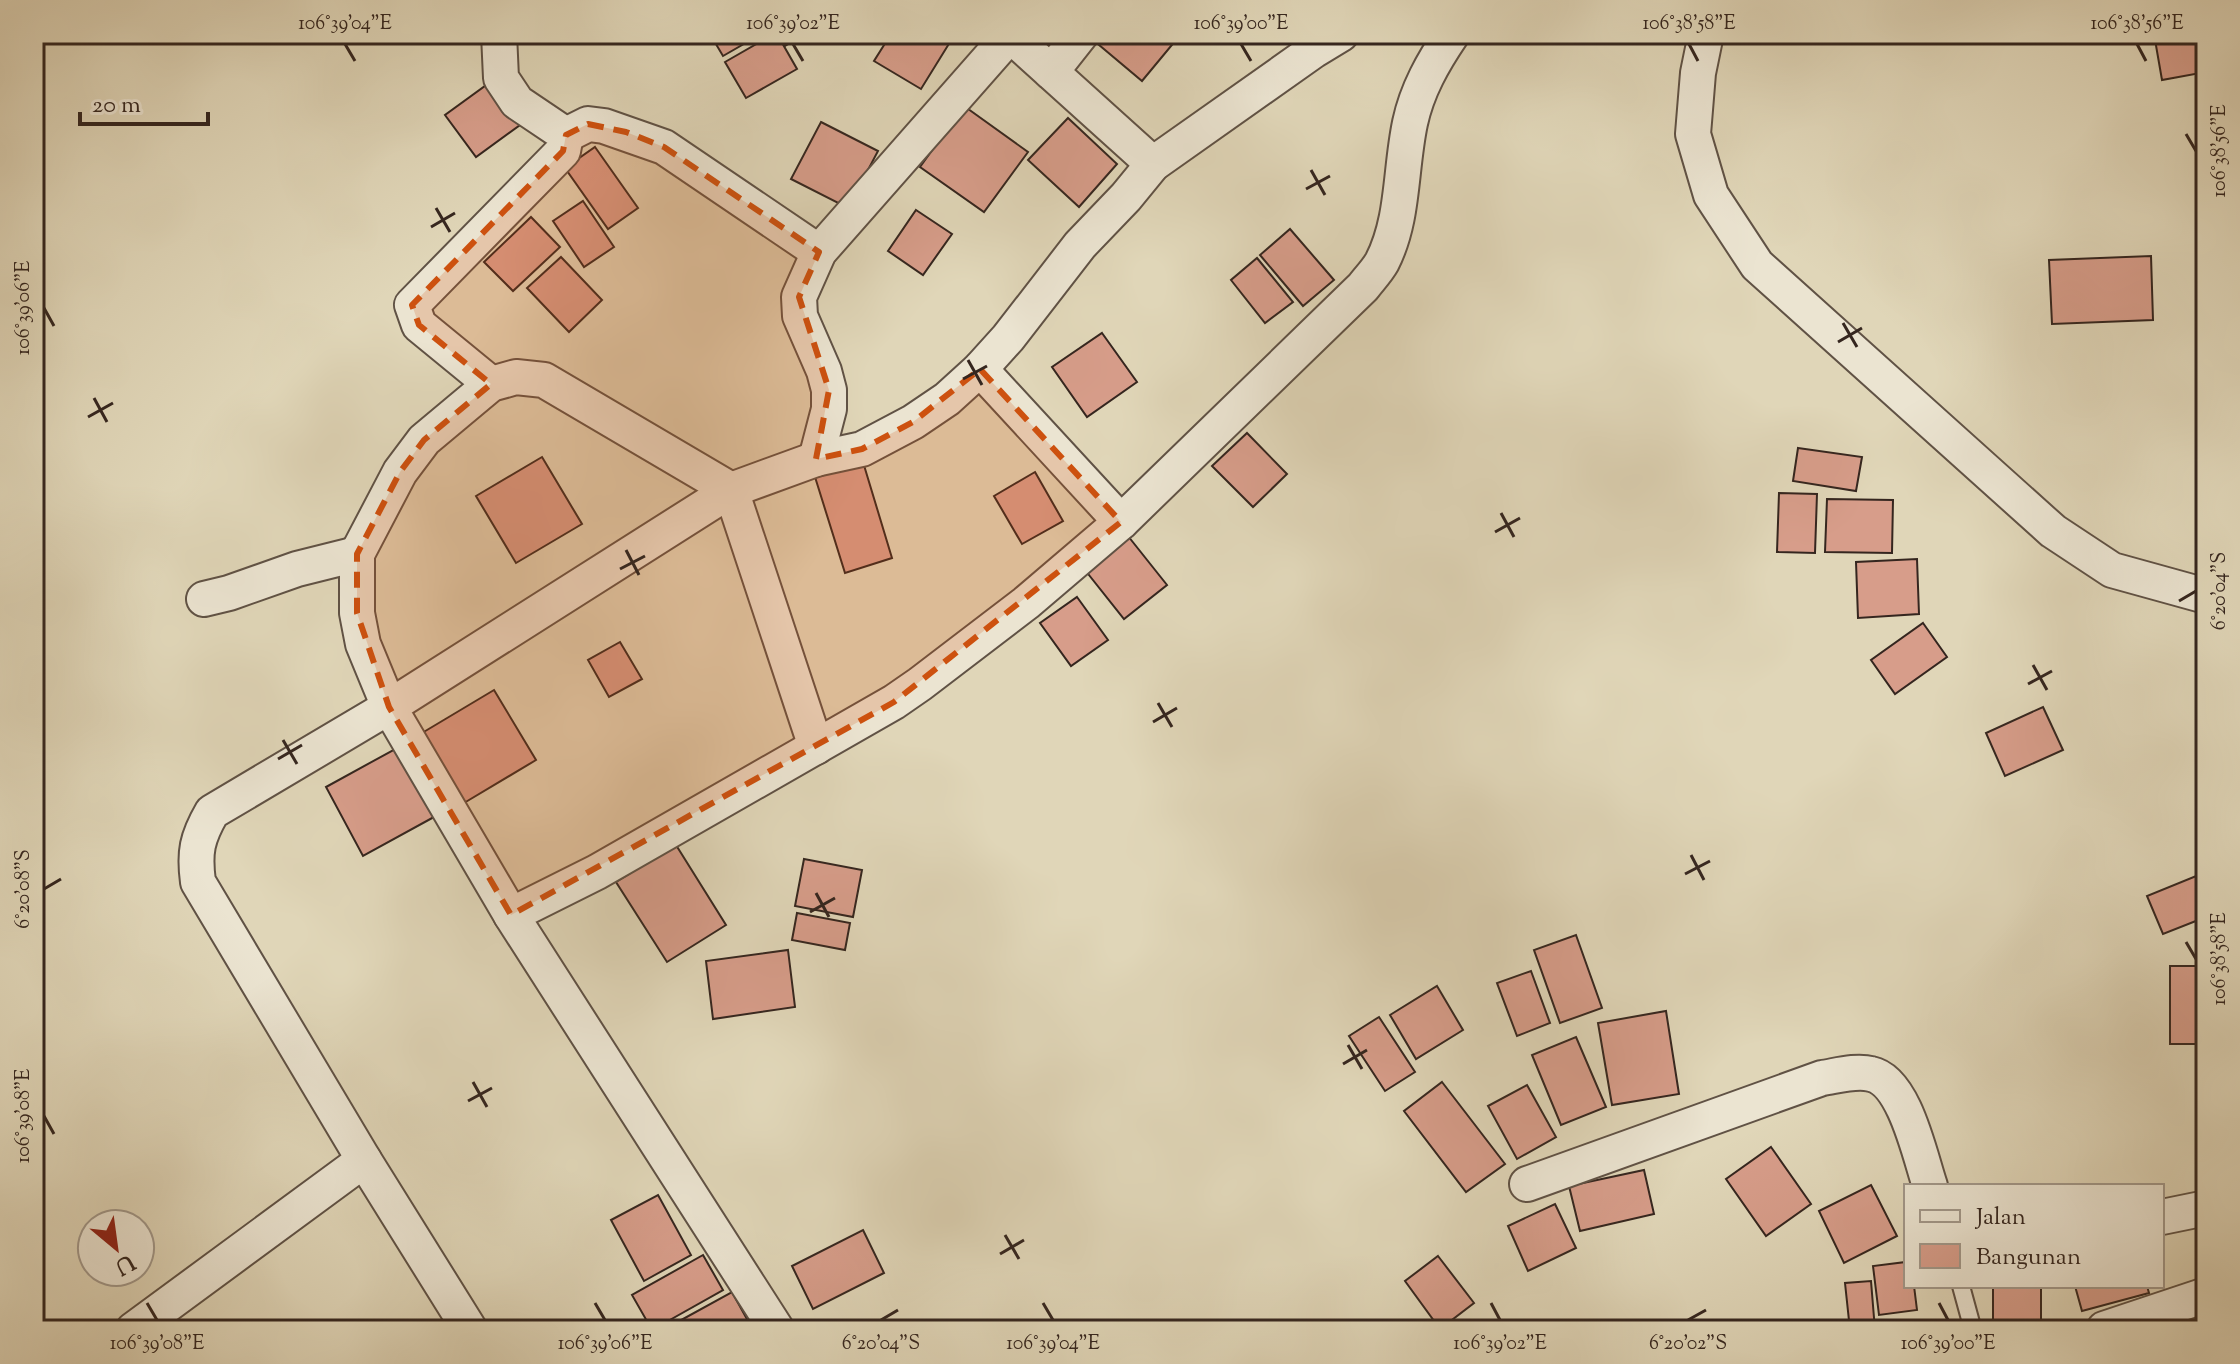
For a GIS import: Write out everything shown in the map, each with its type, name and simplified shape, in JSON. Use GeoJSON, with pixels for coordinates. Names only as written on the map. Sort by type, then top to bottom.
{"type":"FeatureCollection","features":[{"type":"Feature","properties":{"kind":"street"},"geometry":{"type":"LineString","coordinates":[[499,34],[501,78],[517,102],[566,135]]}},
{"type":"Feature","properties":{"kind":"street"},"geometry":{"type":"LineString","coordinates":[[1051,72],[1081,34]]}},
{"type":"Feature","properties":{"kind":"street"},"geometry":{"type":"LineString","coordinates":[[470,1330],[198,882],[195,860],[199,834],[212,812],[389,707],[731,490],[816,459],[862,449],[913,422],[947,399],[1008,338],[1080,245],[1153,164],[1341,34]]}},
{"type":"Feature","properties":{"kind":"street"},"geometry":{"type":"LineString","coordinates":[[511,915],[597,872],[894,702],[1026,603],[1121,522],[1363,287],[1380,265],[1391,241],[1399,209],[1410,125],[1419,92],[1452,34]]}},
{"type":"Feature","properties":{"kind":"street"},"geometry":{"type":"LineString","coordinates":[[1706,34],[1698,73],[1693,134],[1711,195],[1757,265],[2053,531],[2112,570],[2206,596]]}},
{"type":"Feature","properties":{"kind":"street"},"geometry":{"type":"LineString","coordinates":[[816,459],[829,409],[829,390],[800,316],[799,297],[819,252],[1010,35],[1153,164]]}},
{"type":"Feature","properties":{"kind":"street"},"geometry":{"type":"LineString","coordinates":[[566,135],[588,124],[604,126],[664,147],[819,252]]}},
{"type":"Feature","properties":{"kind":"street"},"geometry":{"type":"LineString","coordinates":[[491,384],[419,325],[412,305],[563,151],[566,135]]}},
{"type":"Feature","properties":{"kind":"street"},"geometry":{"type":"LineString","coordinates":[[980,369],[1121,522]]}},
{"type":"Feature","properties":{"kind":"street"},"geometry":{"type":"LineString","coordinates":[[777,1330],[511,915],[389,707],[363,644],[357,613],[357,554],[400,472],[424,440],[491,384],[516,377],[544,380],[731,490],[816,747]]}},
{"type":"Feature","properties":{"kind":"street"},"geometry":{"type":"LineString","coordinates":[[204,599],[297,569],[357,554]]}},
{"type":"Feature","properties":{"kind":"street"},"geometry":{"type":"LineString","coordinates":[[1527,1184],[1822,1078],[1872,1074],[1890,1085],[1903,1106],[1929,1184]]}},
{"type":"Feature","properties":{"kind":"street"},"geometry":{"type":"LineString","coordinates":[[133,1330],[364,1160]]}},
{"type":"Feature","properties":{"kind":"street"},"geometry":{"type":"LineString","coordinates":[[2164,1217],[2206,1208]]}},
{"type":"Feature","properties":{"kind":"street"},"geometry":{"type":"LineString","coordinates":[[2104,1329],[2206,1295]]}},
{"type":"Feature","properties":{"kind":"lane"},"geometry":{"type":"LineString","coordinates":[[1962,1288],[1973,1330]]}},
{"type":"Feature","properties":{"kind":"highlighted area"},"geometry":{"type":"Polygon","coordinates":[[[588,124],[626,132],[664,147],[819,252],[799,297],[829,390],[816,459],[862,449],[913,422],[980,369],[1121,522],[894,702],[511,915],[389,707],[357,613],[357,554],[400,472],[424,440],[491,384],[419,325],[412,305],[563,151],[566,135],[588,124]]]}},
{"type":"Feature","properties":{"kind":"building"},"geometry":{"type":"Polygon","coordinates":[[[710,34],[761,34],[723,56],[710,34]]]}},
{"type":"Feature","properties":{"kind":"building"},"geometry":{"type":"Polygon","coordinates":[[[777,34],[797,69],[746,98],[725,62],[777,34]]]}},
{"type":"Feature","properties":{"kind":"building"},"geometry":{"type":"Polygon","coordinates":[[[778,34],[806,34],[785,46],[778,34]]]}},
{"type":"Feature","properties":{"kind":"building"},"geometry":{"type":"Polygon","coordinates":[[[891,34],[955,34],[921,89],[874,61],[891,34]]]}},
{"type":"Feature","properties":{"kind":"building"},"geometry":{"type":"Polygon","coordinates":[[[1086,34],[1181,34],[1142,81],[1086,34]]]}},
{"type":"Feature","properties":{"kind":"building"},"geometry":{"type":"Polygon","coordinates":[[[2154,34],[2202,34],[2206,72],[2162,80],[2154,34]]]}},
{"type":"Feature","properties":{"kind":"building"},"geometry":{"type":"Polygon","coordinates":[[[496,78],[527,120],[476,157],[445,115],[496,78]]]}},
{"type":"Feature","properties":{"kind":"building"},"geometry":{"type":"Polygon","coordinates":[[[964,106],[1028,152],[984,212],[920,167],[964,106]]]}},
{"type":"Feature","properties":{"kind":"building"},"geometry":{"type":"Polygon","coordinates":[[[1068,118],[1117,164],[1079,207],[1028,160],[1068,118]]]}},
{"type":"Feature","properties":{"kind":"building"},"geometry":{"type":"Polygon","coordinates":[[[821,122],[878,151],[848,208],[791,179],[821,122]]]}},
{"type":"Feature","properties":{"kind":"building"},"geometry":{"type":"Polygon","coordinates":[[[595,147],[638,208],[608,229],[565,168],[595,147]]]}},
{"type":"Feature","properties":{"kind":"building"},"geometry":{"type":"Polygon","coordinates":[[[583,201],[614,247],[584,267],[553,221],[583,201]]]}},
{"type":"Feature","properties":{"kind":"building"},"geometry":{"type":"Polygon","coordinates":[[[916,210],[952,234],[923,275],[888,251],[916,210]]]}},
{"type":"Feature","properties":{"kind":"building"},"geometry":{"type":"Polygon","coordinates":[[[531,217],[560,247],[513,291],[484,262],[531,217]]]}},
{"type":"Feature","properties":{"kind":"building"},"geometry":{"type":"Polygon","coordinates":[[[1290,229],[1334,280],[1303,306],[1260,255],[1290,229]]]}},
{"type":"Feature","properties":{"kind":"building"},"geometry":{"type":"Polygon","coordinates":[[[2151,256],[2153,320],[2052,324],[2049,260],[2151,256]]]}},
{"type":"Feature","properties":{"kind":"building"},"geometry":{"type":"Polygon","coordinates":[[[561,257],[602,300],[569,332],[527,288],[561,257]]]}},
{"type":"Feature","properties":{"kind":"building"},"geometry":{"type":"Polygon","coordinates":[[[1257,258],[1293,302],[1265,323],[1231,280],[1257,258]]]}},
{"type":"Feature","properties":{"kind":"building"},"geometry":{"type":"Polygon","coordinates":[[[1102,333],[1137,382],[1087,417],[1052,367],[1102,333]]]}},
{"type":"Feature","properties":{"kind":"building"},"geometry":{"type":"Polygon","coordinates":[[[1247,433],[1287,474],[1253,507],[1212,466],[1247,433]]]}},
{"type":"Feature","properties":{"kind":"building"},"geometry":{"type":"Polygon","coordinates":[[[1798,448],[1862,457],[1856,491],[1793,481],[1798,448]]]}},
{"type":"Feature","properties":{"kind":"building"},"geometry":{"type":"Polygon","coordinates":[[[542,457],[582,524],[516,563],[476,496],[542,457]]]}},
{"type":"Feature","properties":{"kind":"building"},"geometry":{"type":"Polygon","coordinates":[[[863,462],[892,558],[845,573],[815,477],[863,462]]]}},
{"type":"Feature","properties":{"kind":"building"},"geometry":{"type":"Polygon","coordinates":[[[1035,472],[1063,521],[1022,544],[994,496],[1035,472]]]}},
{"type":"Feature","properties":{"kind":"building"},"geometry":{"type":"Polygon","coordinates":[[[1779,493],[1817,494],[1815,553],[1777,552],[1779,493]]]}},
{"type":"Feature","properties":{"kind":"building"},"geometry":{"type":"Polygon","coordinates":[[[1827,499],[1893,500],[1892,553],[1825,552],[1827,499]]]}},
{"type":"Feature","properties":{"kind":"building"},"geometry":{"type":"Polygon","coordinates":[[[1128,536],[1167,585],[1124,619],[1085,570],[1128,536]]]}},
{"type":"Feature","properties":{"kind":"building"},"geometry":{"type":"Polygon","coordinates":[[[1917,559],[1919,614],[1858,618],[1856,562],[1917,559]]]}},
{"type":"Feature","properties":{"kind":"building"},"geometry":{"type":"Polygon","coordinates":[[[1077,597],[1108,640],[1071,666],[1040,623],[1077,597]]]}},
{"type":"Feature","properties":{"kind":"building"},"geometry":{"type":"Polygon","coordinates":[[[1923,623],[1947,657],[1895,694],[1871,660],[1923,623]]]}},
{"type":"Feature","properties":{"kind":"building"},"geometry":{"type":"Polygon","coordinates":[[[620,642],[642,679],[609,697],[588,660],[620,642]]]}},
{"type":"Feature","properties":{"kind":"building"},"geometry":{"type":"Polygon","coordinates":[[[494,690],[536,760],[464,803],[422,733],[494,690]]]}},
{"type":"Feature","properties":{"kind":"building"},"geometry":{"type":"Polygon","coordinates":[[[2043,707],[2063,750],[2005,776],[1986,733],[2043,707]]]}},
{"type":"Feature","properties":{"kind":"building"},"geometry":{"type":"Polygon","coordinates":[[[397,748],[434,817],[363,856],[326,787],[397,748]]]}},
{"type":"Feature","properties":{"kind":"building"},"geometry":{"type":"Polygon","coordinates":[[[676,845],[726,925],[667,962],[616,882],[676,845]]]}},
{"type":"Feature","properties":{"kind":"building"},"geometry":{"type":"Polygon","coordinates":[[[804,859],[862,870],[853,917],[795,906],[804,859]]]}},
{"type":"Feature","properties":{"kind":"building"},"geometry":{"type":"Polygon","coordinates":[[[2206,872],[2206,917],[2163,934],[2147,896],[2206,872]]]}},
{"type":"Feature","properties":{"kind":"building"},"geometry":{"type":"Polygon","coordinates":[[[797,913],[850,923],[845,950],[792,940],[797,913]]]}},
{"type":"Feature","properties":{"kind":"building"},"geometry":{"type":"Polygon","coordinates":[[[1576,935],[1602,1008],[1560,1023],[1534,950],[1576,935]]]}},
{"type":"Feature","properties":{"kind":"building"},"geometry":{"type":"Polygon","coordinates":[[[788,950],[795,1007],[713,1019],[706,961],[788,950]]]}},
{"type":"Feature","properties":{"kind":"building"},"geometry":{"type":"Polygon","coordinates":[[[2170,966],[2206,966],[2206,1044],[2170,1044],[2170,966]]]}},
{"type":"Feature","properties":{"kind":"building"},"geometry":{"type":"Polygon","coordinates":[[[1531,971],[1550,1023],[1517,1036],[1497,983],[1531,971]]]}},
{"type":"Feature","properties":{"kind":"building"},"geometry":{"type":"Polygon","coordinates":[[[1437,986],[1463,1030],[1416,1059],[1390,1015],[1437,986]]]}},
{"type":"Feature","properties":{"kind":"building"},"geometry":{"type":"Polygon","coordinates":[[[1666,1011],[1679,1094],[1612,1105],[1598,1023],[1666,1011]]]}},
{"type":"Feature","properties":{"kind":"building"},"geometry":{"type":"Polygon","coordinates":[[[1379,1017],[1415,1072],[1385,1091],[1349,1036],[1379,1017]]]}},
{"type":"Feature","properties":{"kind":"building"},"geometry":{"type":"Polygon","coordinates":[[[1576,1037],[1606,1107],[1561,1125],[1532,1055],[1576,1037]]]}},
{"type":"Feature","properties":{"kind":"building"},"geometry":{"type":"Polygon","coordinates":[[[1442,1082],[1505,1164],[1466,1192],[1404,1111],[1442,1082]]]}},
{"type":"Feature","properties":{"kind":"building"},"geometry":{"type":"Polygon","coordinates":[[[1527,1085],[1556,1137],[1517,1159],[1488,1106],[1527,1085]]]}},
{"type":"Feature","properties":{"kind":"building"},"geometry":{"type":"Polygon","coordinates":[[[1771,1147],[1811,1204],[1766,1236],[1726,1179],[1771,1147]]]}},
{"type":"Feature","properties":{"kind":"building"},"geometry":{"type":"Polygon","coordinates":[[[1644,1170],[1654,1214],[1580,1231],[1569,1186],[1644,1170]]]}},
{"type":"Feature","properties":{"kind":"building"},"geometry":{"type":"Polygon","coordinates":[[[1871,1185],[1897,1236],[1844,1263],[1819,1211],[1871,1185]]]}},
{"type":"Feature","properties":{"kind":"building"},"geometry":{"type":"Polygon","coordinates":[[[658,1195],[691,1255],[644,1281],[611,1220],[658,1195]]]}},
{"type":"Feature","properties":{"kind":"building"},"geometry":{"type":"Polygon","coordinates":[[[1555,1204],[1576,1248],[1528,1271],[1508,1226],[1555,1204]]]}},
{"type":"Feature","properties":{"kind":"building"},"geometry":{"type":"Polygon","coordinates":[[[863,1230],[884,1273],[813,1309],[792,1266],[863,1230]]]}},
{"type":"Feature","properties":{"kind":"building"},"geometry":{"type":"Polygon","coordinates":[[[703,1255],[723,1290],[652,1330],[632,1295],[703,1255]]]}},
{"type":"Feature","properties":{"kind":"building"},"geometry":{"type":"Polygon","coordinates":[[[1438,1256],[1474,1303],[1440,1329],[1405,1281],[1438,1256]]]}},
{"type":"Feature","properties":{"kind":"building"},"geometry":{"type":"Polygon","coordinates":[[[1904,1262],[1904,1288],[1914,1288],[1917,1310],[1879,1315],[1873,1266],[1904,1262]]]}},
{"type":"Feature","properties":{"kind":"building"},"geometry":{"type":"Polygon","coordinates":[[[1871,1281],[1875,1330],[1850,1330],[1845,1283],[1871,1281]]]}},
{"type":"Feature","properties":{"kind":"building"},"geometry":{"type":"Polygon","coordinates":[[[1993,1288],[2041,1288],[2041,1330],[1993,1330],[1993,1288]]]}},
{"type":"Feature","properties":{"kind":"building"},"geometry":{"type":"Polygon","coordinates":[[[2076,1288],[2148,1288],[2149,1293],[2082,1311],[2076,1288]]]}},
{"type":"Feature","properties":{"kind":"building"},"geometry":{"type":"Polygon","coordinates":[[[732,1292],[753,1330],[663,1330],[732,1292]]]}}]}
